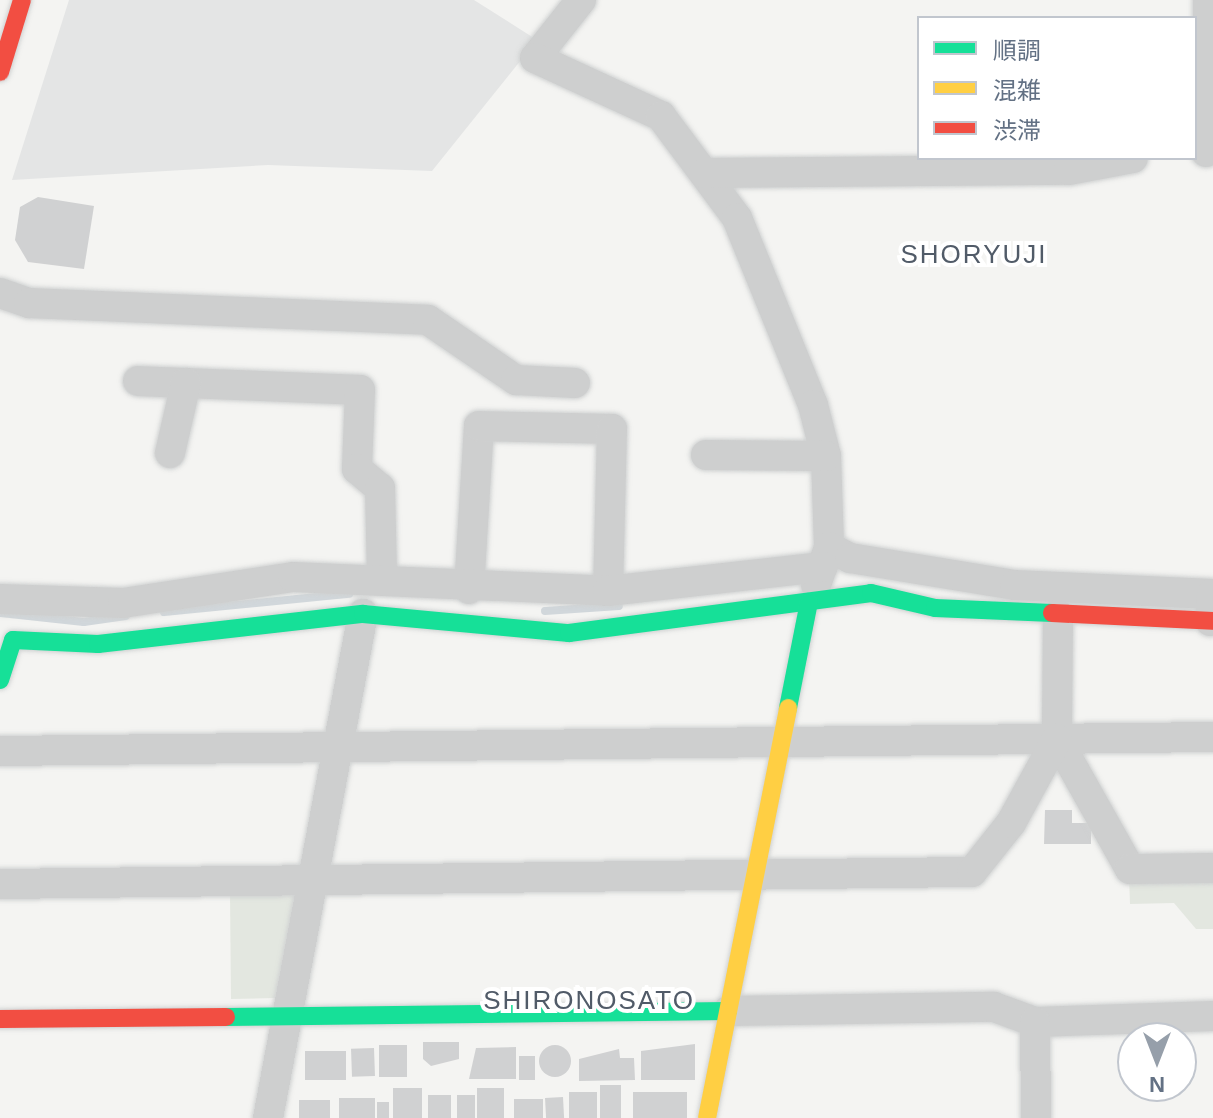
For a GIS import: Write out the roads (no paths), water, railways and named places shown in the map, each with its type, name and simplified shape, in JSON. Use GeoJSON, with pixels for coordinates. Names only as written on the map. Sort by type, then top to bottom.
{"type":"FeatureCollection","features":[{"type":"Feature","properties":{"kind":"main road"},"geometry":{"type":"LineString","coordinates":[[0,72],[22,0]]}},
{"type":"Feature","properties":{"kind":"main road"},"geometry":{"type":"LineString","coordinates":[[0,680],[13,640],[98,644],[363,614],[569,633],[871,593],[935,608],[1212,621]]}},
{"type":"Feature","properties":{"kind":"main road"},"geometry":{"type":"LineString","coordinates":[[707,1118],[809,602]]}},
{"type":"Feature","properties":{"kind":"main road"},"geometry":{"type":"LineString","coordinates":[[0,1019],[728,1011]]}},
{"type":"Feature","properties":{"kind":"street"},"geometry":{"type":"LineString","coordinates":[[581,0],[535,58],[661,116],[737,218],[813,405],[826,456],[826,557],[809,602]]}},
{"type":"Feature","properties":{"kind":"street"},"geometry":{"type":"LineString","coordinates":[[1205,153],[1208,0]]}},
{"type":"Feature","properties":{"kind":"street"},"geometry":{"type":"LineString","coordinates":[[704,173],[1069,170],[1122,160]]}},
{"type":"Feature","properties":{"kind":"street"},"geometry":{"type":"LineString","coordinates":[[0,293],[29,303],[428,320],[516,380],[575,383]]}},
{"type":"Feature","properties":{"kind":"street"},"geometry":{"type":"LineString","coordinates":[[138,381],[360,390],[357,469],[380,488],[382,577]]}},
{"type":"Feature","properties":{"kind":"street"},"geometry":{"type":"LineString","coordinates":[[170,453],[186,383]]}},
{"type":"Feature","properties":{"kind":"street"},"geometry":{"type":"LineString","coordinates":[[469,589],[479,426],[612,429],[608,591]]}},
{"type":"Feature","properties":{"kind":"street"},"geometry":{"type":"LineString","coordinates":[[706,455],[826,456]]}},
{"type":"Feature","properties":{"kind":"street"},"geometry":{"type":"LineString","coordinates":[[0,599],[123,603],[293,577],[382,577],[469,589],[608,591],[826,557],[850,558],[1015,585],[1212,594],[1212,621]]}},
{"type":"Feature","properties":{"kind":"street"},"geometry":{"type":"LineString","coordinates":[[268,1118],[363,614]]}},
{"type":"Feature","properties":{"kind":"street"},"geometry":{"type":"LineString","coordinates":[[0,884],[312,885],[972,872],[1011,823],[1057,739],[1058,615]]}},
{"type":"Feature","properties":{"kind":"street"},"geometry":{"type":"LineString","coordinates":[[0,751],[337,751],[1213,737]]}},
{"type":"Feature","properties":{"kind":"street"},"geometry":{"type":"LineString","coordinates":[[1057,739],[1130,869],[1213,868]]}},
{"type":"Feature","properties":{"kind":"street"},"geometry":{"type":"LineString","coordinates":[[728,1011],[994,1007],[1035,1022],[1213,1016]]}},
{"type":"Feature","properties":{"kind":"street"},"geometry":{"type":"LineString","coordinates":[[1035,1022],[1036,1118]]}},
{"type":"Feature","properties":{"kind":"waterway"},"geometry":{"type":"LineString","coordinates":[[164,612],[349,594]]}},
{"type":"Feature","properties":{"kind":"waterway"},"geometry":{"type":"LineString","coordinates":[[545,611],[619,606]]}},
{"type":"Feature","properties":{"kind":"waterway"},"geometry":{"type":"LineString","coordinates":[[1,613],[84,622],[126,616]]}},
{"type":"Feature","properties":{"kind":"district","name":"SHORYUJI"},"geometry":{"type":"Point","coordinates":[974,255]}},
{"type":"Feature","properties":{"kind":"district","name":"SHIRONOSATO"},"geometry":{"type":"Point","coordinates":[589,1001]}}]}
